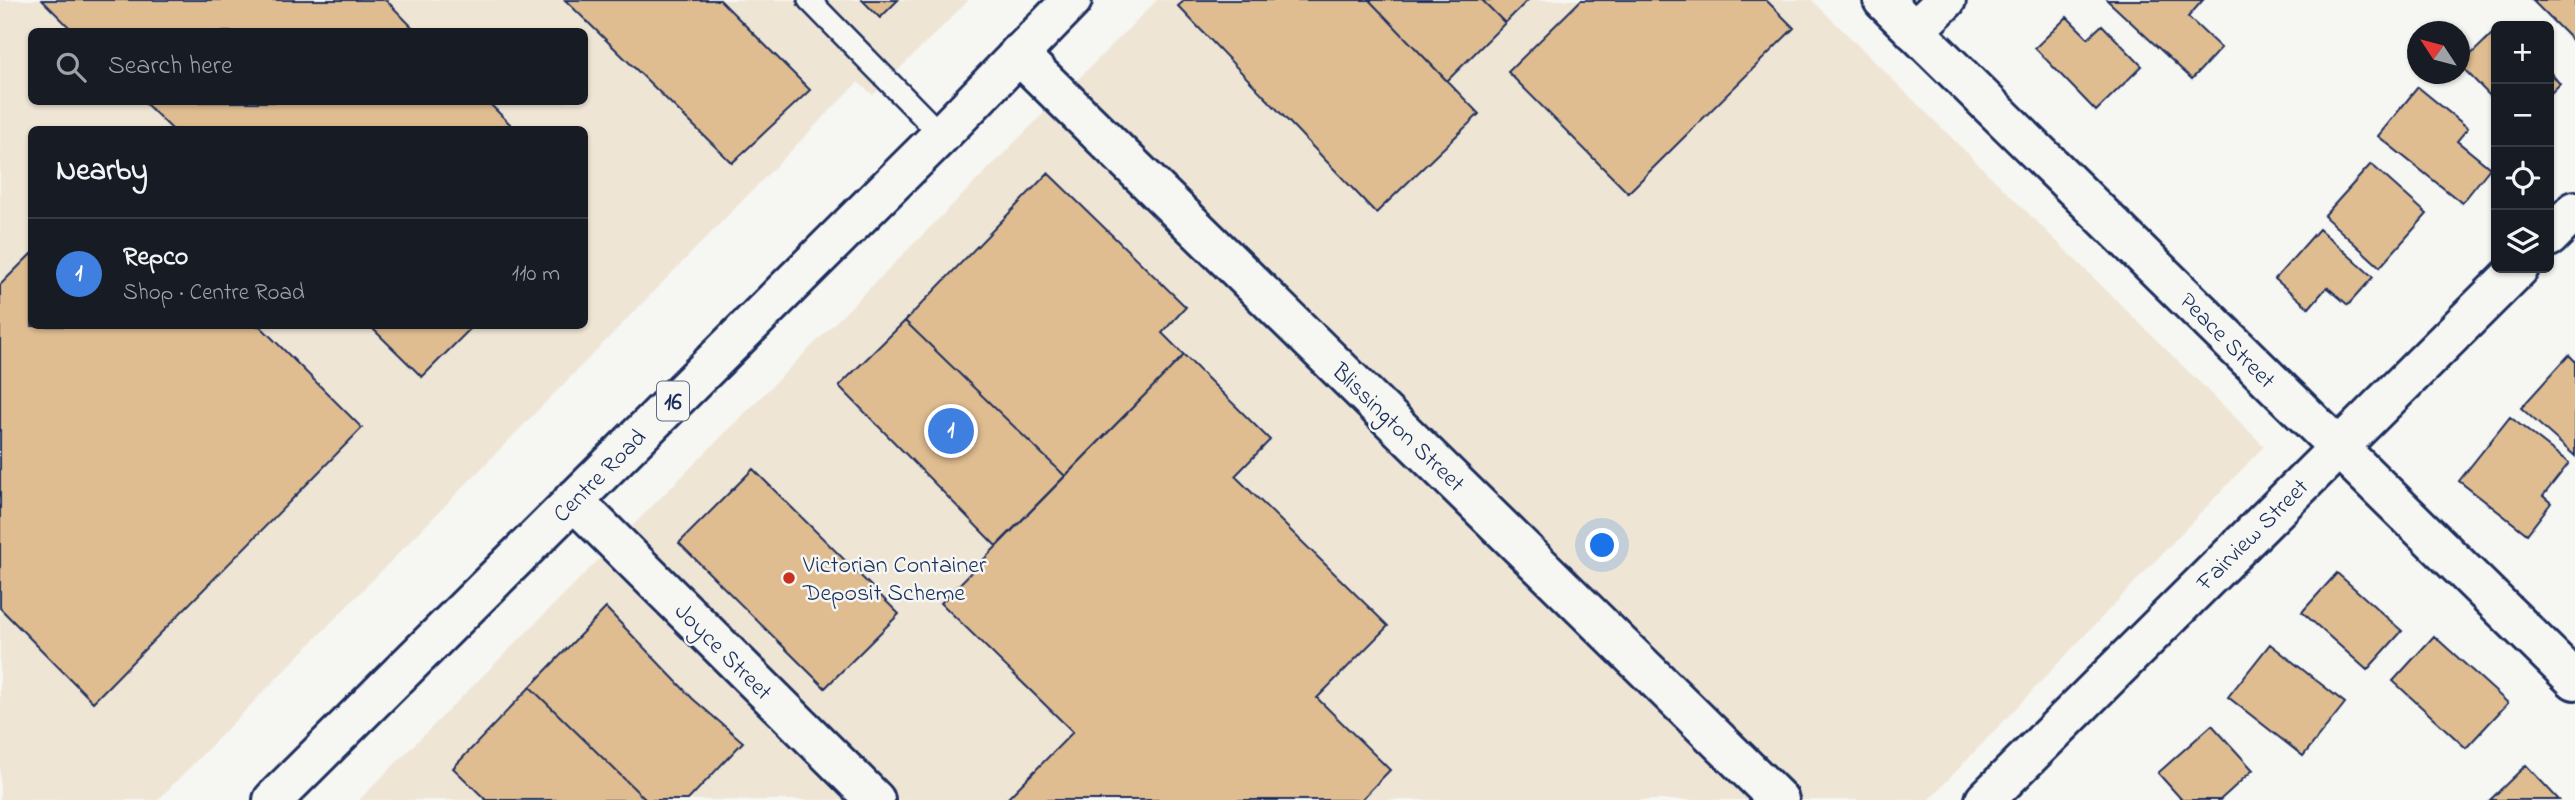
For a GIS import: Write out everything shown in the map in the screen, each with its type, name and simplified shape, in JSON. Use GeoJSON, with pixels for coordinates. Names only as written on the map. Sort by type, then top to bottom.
{"type":"FeatureCollection","features":[{"type":"Feature","properties":{"kind":"street","name":"Centre Road"},"geometry":{"type":"LineString","coordinates":[[273,800],[941,135],[1072,0]]}},
{"type":"Feature","properties":{"kind":"street","name":"Peace Street"},"geometry":{"type":"LineString","coordinates":[[1883,0],[2575,680]]}},
{"type":"Feature","properties":{"kind":"street"},"geometry":{"type":"LineString","coordinates":[[1914,31],[1946,0]]}},
{"type":"Feature","properties":{"kind":"street","name":"Blissington Street"},"geometry":{"type":"LineString","coordinates":[[1018,54],[1779,800]]}},
{"type":"Feature","properties":{"kind":"street"},"geometry":{"type":"LineString","coordinates":[[2554,232],[2575,211]]}},
{"type":"Feature","properties":{"kind":"street","name":"Fairview Street"},"geometry":{"type":"LineString","coordinates":[[1985,800],[2514,273]]}},
{"type":"Feature","properties":{"kind":"street","name":"Joyce Street"},"geometry":{"type":"LineString","coordinates":[[573,500],[875,800]]}},
{"type":"Feature","properties":{"kind":"lane"},"geometry":{"type":"LineString","coordinates":[[809,0],[941,135]]}},
{"type":"Feature","properties":{"kind":"shaded area"},"geometry":{"type":"Polygon","coordinates":[[[0,0],[969,0],[873,95],[858,82],[158,800],[0,800],[0,0]]]}},
{"type":"Feature","properties":{"kind":"shaded area"},"geometry":{"type":"Polygon","coordinates":[[[1157,0],[1812,0],[2264,446],[1929,800],[359,800],[1157,0]]]}},
{"type":"Feature","properties":{"kind":"building"},"geometry":{"type":"Polygon","coordinates":[[[42,0],[386,0],[413,28],[70,28],[42,0]]]}},
{"type":"Feature","properties":{"kind":"building"},"geometry":{"type":"Polygon","coordinates":[[[565,0],[720,0],[810,90],[732,163],[565,0]]]}},
{"type":"Feature","properties":{"kind":"building"},"geometry":{"type":"Polygon","coordinates":[[[862,0],[898,0],[880,18],[862,0]]]}},
{"type":"Feature","properties":{"kind":"building"},"geometry":{"type":"Polygon","coordinates":[[[1185,0],[1369,0],[1479,114],[1376,213],[1178,6],[1185,0]]]}},
{"type":"Feature","properties":{"kind":"building"},"geometry":{"type":"Polygon","coordinates":[[[1369,0],[1482,0],[1505,23],[1447,81],[1369,0]]]}},
{"type":"Feature","properties":{"kind":"building"},"geometry":{"type":"Polygon","coordinates":[[[1482,0],[1528,0],[1505,23],[1482,0]]]}},
{"type":"Feature","properties":{"kind":"building"},"geometry":{"type":"Polygon","coordinates":[[[1581,0],[1766,0],[1794,28],[1628,193],[1508,72],[1581,0]]]}},
{"type":"Feature","properties":{"kind":"building"},"geometry":{"type":"Polygon","coordinates":[[[2107,0],[2203,0],[2188,17],[2221,48],[2192,79],[2107,0]]]}},
{"type":"Feature","properties":{"kind":"building"},"geometry":{"type":"Polygon","coordinates":[[[2532,0],[2575,0],[2575,43],[2554,21],[2532,0]]]}},
{"type":"Feature","properties":{"kind":"building"},"geometry":{"type":"Polygon","coordinates":[[[2067,17],[2088,38],[2102,25],[2142,66],[2096,111],[2035,48],[2067,17]]]}},
{"type":"Feature","properties":{"kind":"building"},"geometry":{"type":"Polygon","coordinates":[[[2491,35],[2491,97],[2470,75],[2470,55],[2491,35]]]}},
{"type":"Feature","properties":{"kind":"building"},"geometry":{"type":"Polygon","coordinates":[[[2554,77],[2560,84],[2554,90],[2554,77]]]}},
{"type":"Feature","properties":{"kind":"building"},"geometry":{"type":"Polygon","coordinates":[[[2418,87],[2468,128],[2457,141],[2490,168],[2462,203],[2378,136],[2418,87]]]}},
{"type":"Feature","properties":{"kind":"building"},"geometry":{"type":"Polygon","coordinates":[[[147,105],[491,105],[512,126],[169,126],[147,105]]]}},
{"type":"Feature","properties":{"kind":"building"},"geometry":{"type":"Polygon","coordinates":[[[2371,164],[2427,214],[2380,267],[2324,216],[2371,164]]]}},
{"type":"Feature","properties":{"kind":"building"},"geometry":{"type":"Polygon","coordinates":[[[1048,173],[1186,307],[1162,333],[1184,355],[1065,476],[905,321],[1048,173]]]}},
{"type":"Feature","properties":{"kind":"building"},"geometry":{"type":"Polygon","coordinates":[[[2319,229],[2373,277],[2348,305],[2327,287],[2309,308],[2275,279],[2319,229]]]}},
{"type":"Feature","properties":{"kind":"building"},"geometry":{"type":"Polygon","coordinates":[[[28,257],[28,329],[263,329],[362,428],[93,702],[0,608],[0,285],[28,257]]]}},
{"type":"Feature","properties":{"kind":"building"},"geometry":{"type":"Polygon","coordinates":[[[905,321],[1065,476],[996,546],[839,386],[905,321]]]}},
{"type":"Feature","properties":{"kind":"building"},"geometry":{"type":"Polygon","coordinates":[[[373,329],[470,329],[422,377],[373,329]]]}},
{"type":"Feature","properties":{"kind":"building"},"geometry":{"type":"Polygon","coordinates":[[[1184,355],[1270,440],[1235,476],[1388,626],[1317,698],[1390,770],[1361,800],[1006,800],[1073,732],[941,603],[1184,355]]]}},
{"type":"Feature","properties":{"kind":"building"},"geometry":{"type":"Polygon","coordinates":[[[2569,355],[2575,361],[2575,456],[2521,408],[2569,355]]]}},
{"type":"Feature","properties":{"kind":"building"},"geometry":{"type":"Polygon","coordinates":[[[2510,417],[2569,463],[2543,496],[2551,503],[2527,534],[2459,481],[2510,417]]]}},
{"type":"Feature","properties":{"kind":"building","name":"Victorian Container Deposit Scheme"},"geometry":{"type":"Polygon","coordinates":[[[753,469],[899,614],[825,688],[679,543],[753,469]]]}},
{"type":"Feature","properties":{"kind":"building"},"geometry":{"type":"Polygon","coordinates":[[[2337,573],[2402,631],[2367,670],[2302,612],[2337,573]]]}},
{"type":"Feature","properties":{"kind":"building"},"geometry":{"type":"Polygon","coordinates":[[[606,608],[693,699],[743,742],[688,800],[646,800],[530,687],[606,608]]]}},
{"type":"Feature","properties":{"kind":"building"},"geometry":{"type":"Polygon","coordinates":[[[2434,636],[2508,703],[2466,748],[2393,681],[2434,636]]]}},
{"type":"Feature","properties":{"kind":"building"},"geometry":{"type":"Polygon","coordinates":[[[2270,644],[2345,703],[2303,756],[2228,697],[2270,644]]]}},
{"type":"Feature","properties":{"kind":"building"},"geometry":{"type":"Polygon","coordinates":[[[530,687],[646,800],[486,800],[453,768],[530,687]]]}},
{"type":"Feature","properties":{"kind":"building"},"geometry":{"type":"Polygon","coordinates":[[[2212,725],[2253,770],[2220,800],[2182,800],[2158,773],[2212,725]]]}},
{"type":"Feature","properties":{"kind":"building"},"geometry":{"type":"Polygon","coordinates":[[[2526,765],[2559,800],[2490,800],[2526,765]]]}},
{"type":"Feature","properties":{"kind":"place","name":"Repco"},"geometry":{"type":"Point","coordinates":[951,431]}},
{"type":"Feature","properties":{"kind":"place","name":"Victorian Container Deposit Scheme"},"geometry":{"type":"Point","coordinates":[789,578]}}]}
